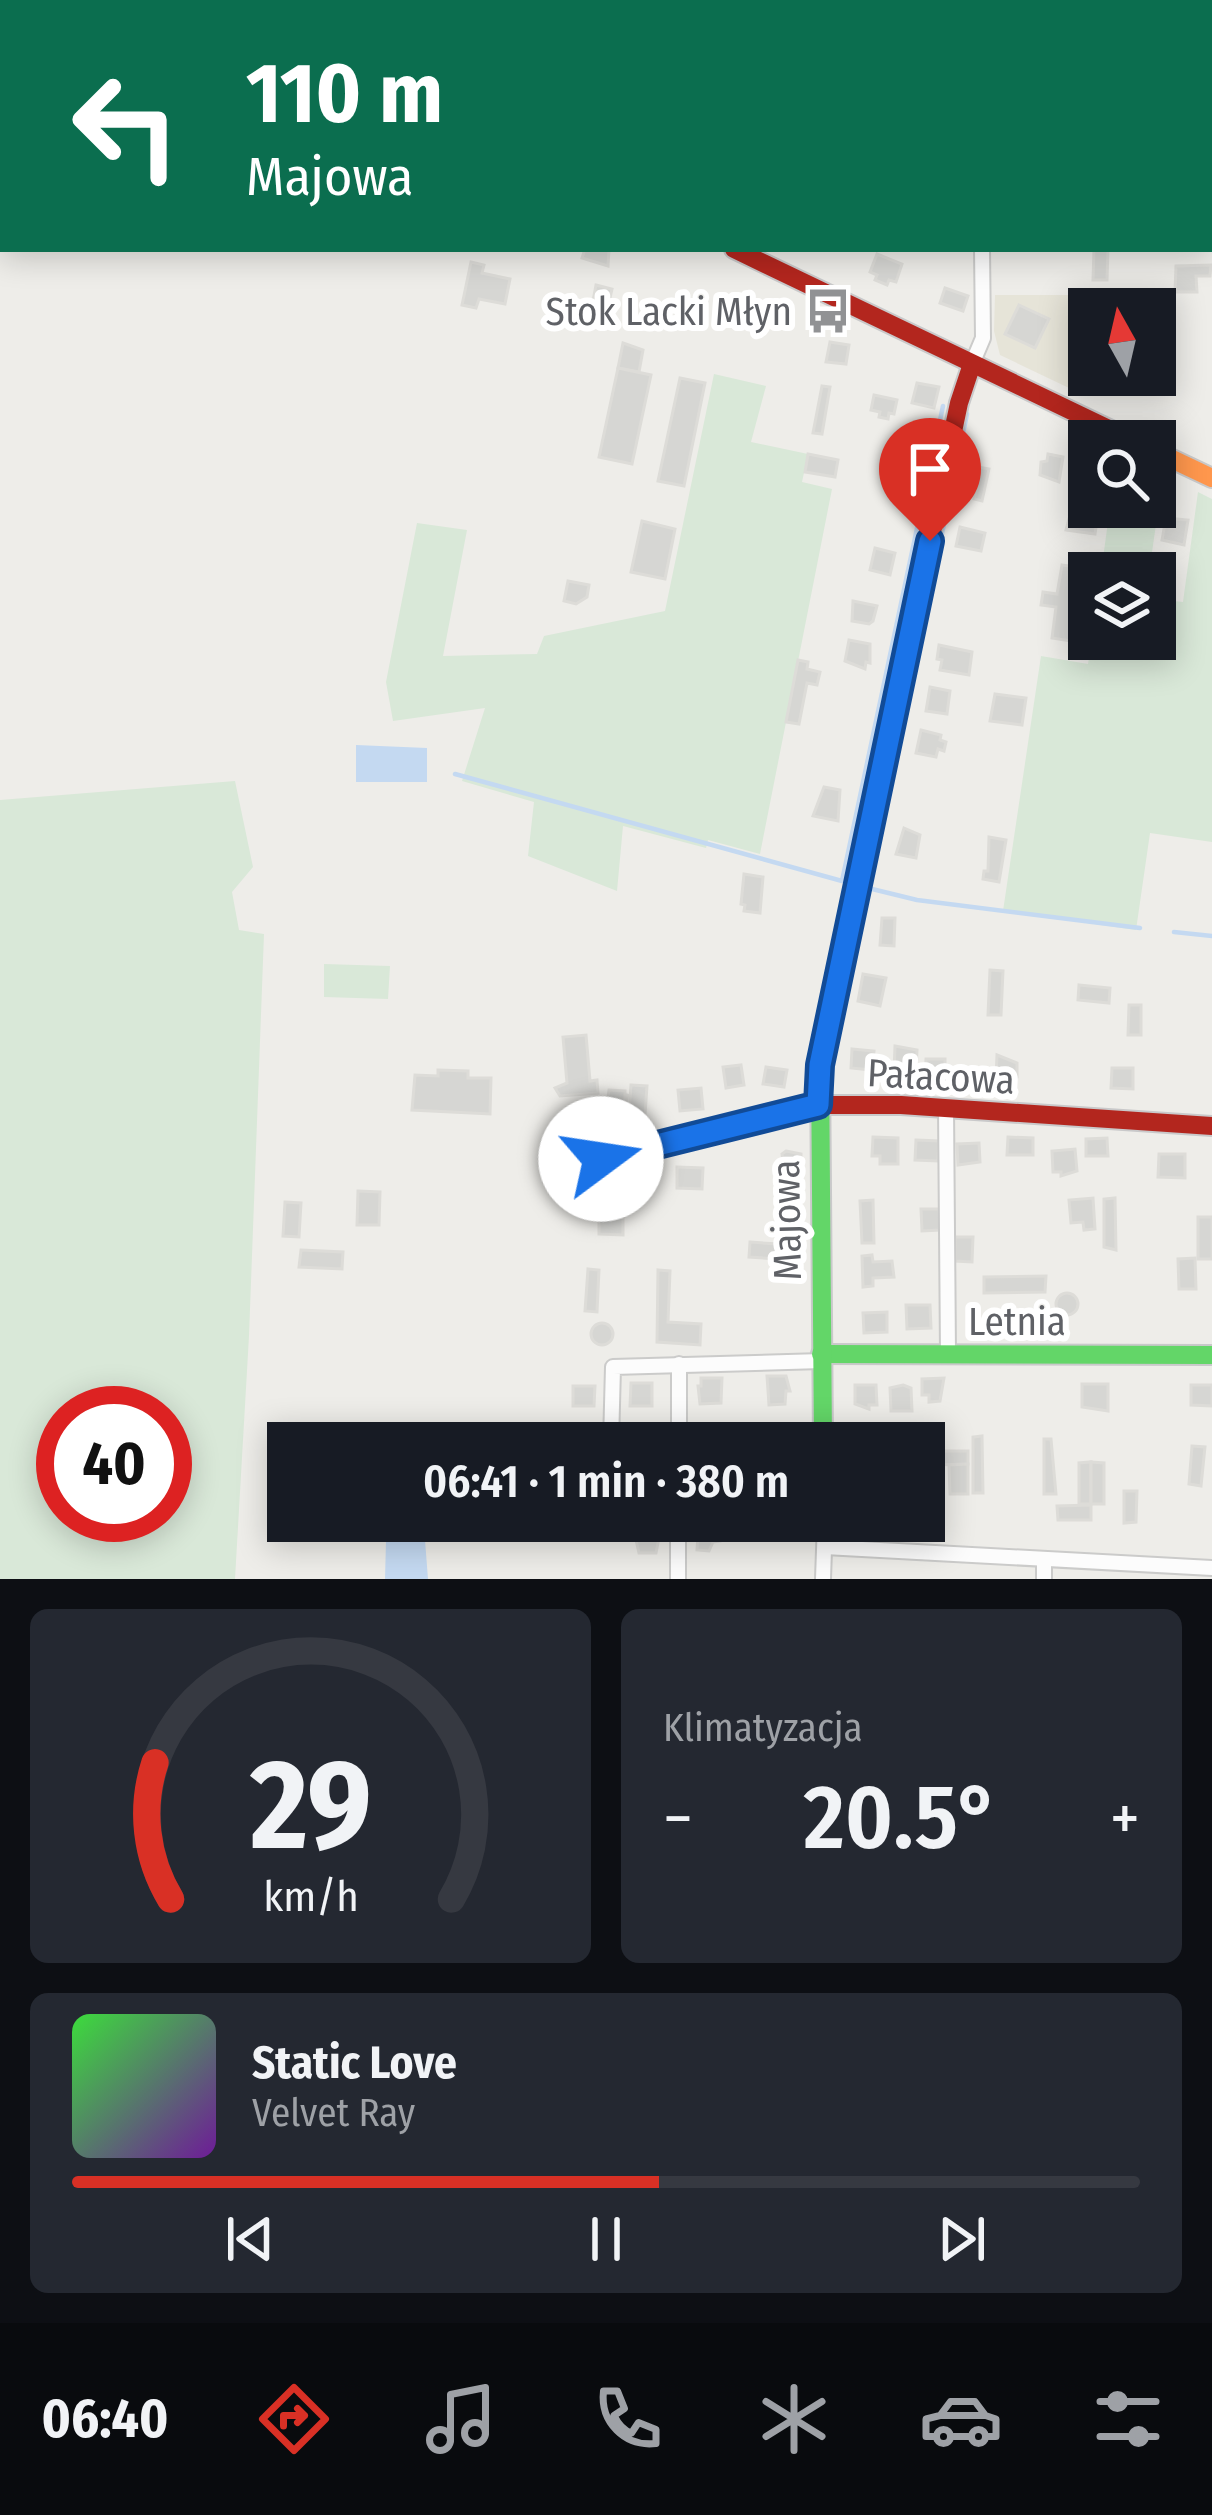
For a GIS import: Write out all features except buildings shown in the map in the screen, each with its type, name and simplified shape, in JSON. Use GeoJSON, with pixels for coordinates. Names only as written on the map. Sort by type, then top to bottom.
{"type":"FeatureCollection","features":[{"type":"Feature","properties":{"kind":"street"},"geometry":{"type":"LineString","coordinates":[[740,252],[1090,420]]}},
{"type":"Feature","properties":{"kind":"street"},"geometry":{"type":"LineString","coordinates":[[972,364],[983,338],[982,252]]}},
{"type":"Feature","properties":{"kind":"street","name":"Majowa"},"geometry":{"type":"LineString","coordinates":[[823,1422],[820,1065],[959,403],[972,364]]}},
{"type":"Feature","properties":{"kind":"street"},"geometry":{"type":"LineString","coordinates":[[1176,461],[1212,478]]}},
{"type":"Feature","properties":{"kind":"street","name":"Pałacowa"},"geometry":{"type":"LineString","coordinates":[[601,1159],[818,1105],[946,1108],[1212,1126]]}},
{"type":"Feature","properties":{"kind":"street"},"geometry":{"type":"LineString","coordinates":[[946,1108],[949,1353]]}},
{"type":"Feature","properties":{"kind":"street","name":"Letnia"},"geometry":{"type":"LineString","coordinates":[[612,1422],[613,1367],[949,1353],[1212,1355]]}},
{"type":"Feature","properties":{"kind":"street"},"geometry":{"type":"LineString","coordinates":[[679,1364],[679,1422]]}},
{"type":"Feature","properties":{"kind":"street"},"geometry":{"type":"LineString","coordinates":[[678,1542],[678,1579]]}},
{"type":"Feature","properties":{"kind":"street"},"geometry":{"type":"LineString","coordinates":[[823,1579],[825,1542]]}},
{"type":"Feature","properties":{"kind":"street"},"geometry":{"type":"LineString","coordinates":[[825,1547],[1208,1571]]}},
{"type":"Feature","properties":{"kind":"street"},"geometry":{"type":"LineString","coordinates":[[1044,1558],[1044,1579]]}},
{"type":"Feature","properties":{"kind":"shaded area"},"geometry":{"type":"Polygon","coordinates":[[[995,295],[1068,295],[1068,388],[1000,355],[994,331],[995,295]]]}},
{"type":"Feature","properties":{"kind":"green space"},"geometry":{"type":"Polygon","coordinates":[[[714,374],[766,386],[751,442],[808,454],[802,482],[832,489],[760,854],[708,840],[706,848],[623,826],[617,891],[528,856],[534,802],[462,781],[485,708],[393,721],[386,682],[417,523],[467,530],[443,656],[537,654],[544,636],[665,611],[714,374]]]}},
{"type":"Feature","properties":{"kind":"green space"},"geometry":{"type":"Polygon","coordinates":[[[1198,492],[1212,499],[1212,842],[1150,833],[1136,930],[1003,911],[1041,656],[1088,664],[1089,660],[1176,660],[1176,601],[1183,602],[1198,492]]]}},
{"type":"Feature","properties":{"kind":"green space"},"geometry":{"type":"Polygon","coordinates":[[[1107,528],[1155,528],[1152,552],[1104,552],[1107,528]]]}},
{"type":"Feature","properties":{"kind":"green space"},"geometry":{"type":"Polygon","coordinates":[[[235,781],[253,867],[232,892],[239,930],[264,934],[235,1579],[0,1579],[0,800],[235,781]]]}},
{"type":"Feature","properties":{"kind":"green space"},"geometry":{"type":"Polygon","coordinates":[[[324,964],[390,966],[388,999],[324,997],[324,964]]]}},
{"type":"Feature","properties":{"kind":"water"},"geometry":{"type":"Polygon","coordinates":[[[356,745],[427,748],[427,782],[356,782],[356,745]]]}},
{"type":"Feature","properties":{"kind":"water"},"geometry":{"type":"Polygon","coordinates":[[[386,1542],[425,1542],[428,1579],[385,1579],[386,1542]]]}},
{"type":"Feature","properties":{"kind":"waterway"},"geometry":{"type":"LineString","coordinates":[[455,774],[842,881],[943,406]]}},
{"type":"Feature","properties":{"kind":"waterway"},"geometry":{"type":"LineString","coordinates":[[967,414],[868,888],[917,900],[1140,928]]}},
{"type":"Feature","properties":{"kind":"waterway"},"geometry":{"type":"LineString","coordinates":[[1174,932],[1212,936]]}},
{"type":"Feature","properties":{"kind":"traffic: fast"},"geometry":{"type":"LineString","coordinates":[[823,1422],[820,1065],[875,802]]}},
{"type":"Feature","properties":{"kind":"traffic: fast"},"geometry":{"type":"LineString","coordinates":[[821,1354],[1212,1355]]}},
{"type":"Feature","properties":{"kind":"traffic: slow"},"geometry":{"type":"LineString","coordinates":[[1176,461],[1212,478]]}},
{"type":"Feature","properties":{"kind":"traffic: jam"},"geometry":{"type":"LineString","coordinates":[[740,252],[1090,420]]}},
{"type":"Feature","properties":{"kind":"traffic: jam"},"geometry":{"type":"LineString","coordinates":[[875,802],[959,403],[972,364]]}},
{"type":"Feature","properties":{"kind":"traffic: jam"},"geometry":{"type":"LineString","coordinates":[[601,1159],[818,1105],[901,1105],[1212,1126]]}},
{"type":"Feature","properties":{"kind":"place","name":"Stok Lacki Młyn"},"geometry":{"type":"Point","coordinates":[828,311]}},
{"type":"Feature","properties":{"kind":"route"},"geometry":{"type":"LineString","coordinates":[[601,1159],[818,1105],[820,1065],[930,541]]}}]}
